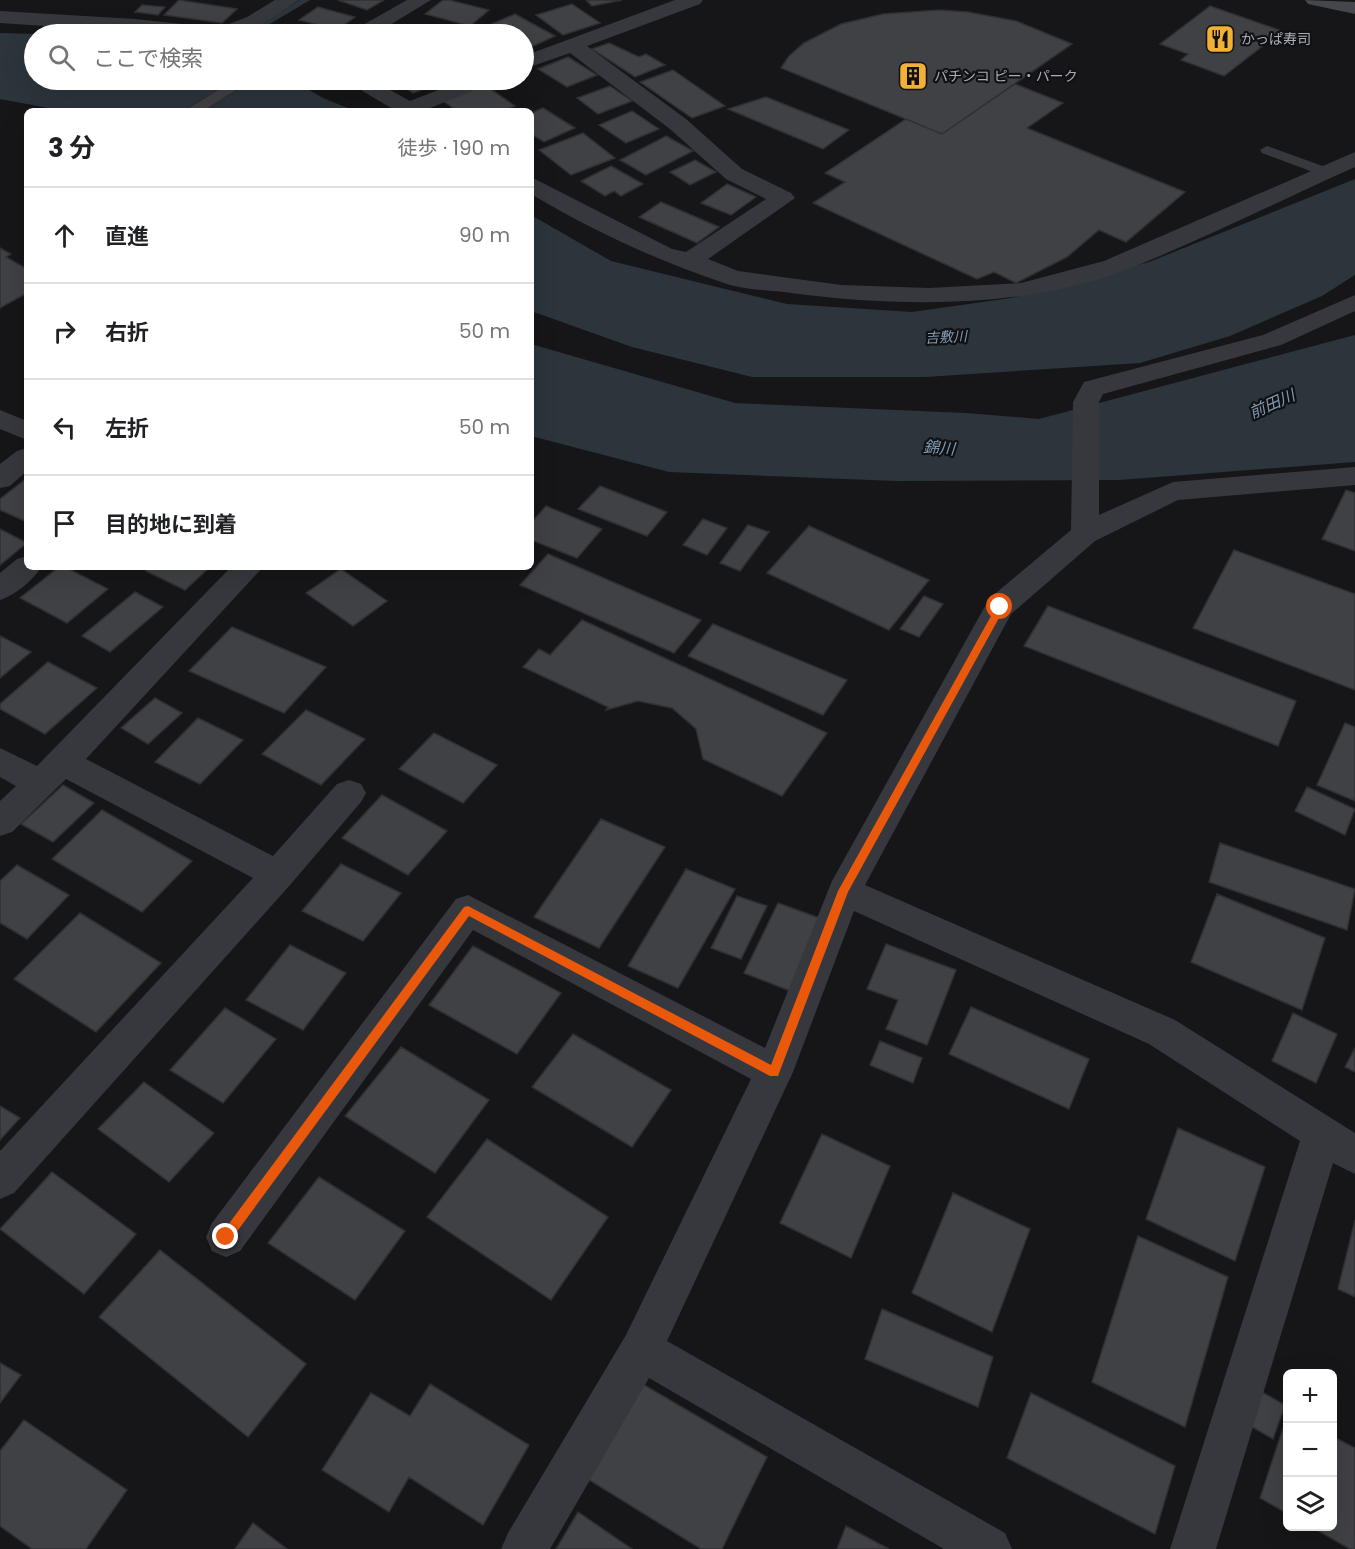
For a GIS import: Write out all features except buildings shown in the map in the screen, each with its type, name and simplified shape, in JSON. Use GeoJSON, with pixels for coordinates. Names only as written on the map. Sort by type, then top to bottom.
{"type":"FeatureCollection","features":[{"type":"Feature","properties":{"kind":"main road"},"geometry":{"type":"LineString","coordinates":[[1315,0],[1355,8]]}},
{"type":"Feature","properties":{"kind":"street"},"geometry":{"type":"LineString","coordinates":[[247,24],[289,0]]}},
{"type":"Feature","properties":{"kind":"street"},"geometry":{"type":"LineString","coordinates":[[379,24],[421,0]]}},
{"type":"Feature","properties":{"kind":"street"},"geometry":{"type":"LineString","coordinates":[[534,59],[693,0]]}},
{"type":"Feature","properties":{"kind":"street"},"geometry":{"type":"LineString","coordinates":[[0,17],[118,24]]}},
{"type":"Feature","properties":{"kind":"street"},"geometry":{"type":"LineString","coordinates":[[572,44],[678,124],[734,174],[783,198],[690,260]]}},
{"type":"Feature","properties":{"kind":"street"},"geometry":{"type":"LineString","coordinates":[[375,90],[407,108]]}},
{"type":"Feature","properties":{"kind":"street"},"geometry":{"type":"LineString","coordinates":[[415,108],[458,90]]}},
{"type":"Feature","properties":{"kind":"street"},"geometry":{"type":"LineString","coordinates":[[534,186],[578,212],[664,254],[690,260],[733,278],[841,292],[929,295],[1021,290],[1113,266],[1355,159]]}},
{"type":"Feature","properties":{"kind":"street"},"geometry":{"type":"LineString","coordinates":[[1085,534],[1086,402],[1093,388],[1272,340],[1355,302]]}},
{"type":"Feature","properties":{"kind":"street"},"geometry":{"type":"LineString","coordinates":[[0,419],[24,430]]}},
{"type":"Feature","properties":{"kind":"street"},"geometry":{"type":"LineString","coordinates":[[0,479],[24,459]]}},
{"type":"Feature","properties":{"kind":"street"},"geometry":{"type":"LineString","coordinates":[[524,1549],[641,1350],[774,1072],[843,891],[1000,607],[1085,534],[1173,491],[1355,476]]}},
{"type":"Feature","properties":{"kind":"street"},"geometry":{"type":"LineString","coordinates":[[0,589],[24,569]]}},
{"type":"Feature","properties":{"kind":"street"},"geometry":{"type":"LineString","coordinates":[[0,822],[52,773],[245,570]]}},
{"type":"Feature","properties":{"kind":"street"},"geometry":{"type":"LineString","coordinates":[[0,761],[52,773],[278,875]]}},
{"type":"Feature","properties":{"kind":"street"},"geometry":{"type":"LineString","coordinates":[[0,1180],[278,875],[349,793]]}},
{"type":"Feature","properties":{"kind":"street"},"geometry":{"type":"LineString","coordinates":[[843,891],[1162,1032],[1338,1144],[1193,1549]]}},
{"type":"Feature","properties":{"kind":"street"},"geometry":{"type":"LineString","coordinates":[[226,1237],[468,910],[774,1072]]}},
{"type":"Feature","properties":{"kind":"street"},"geometry":{"type":"LineString","coordinates":[[641,1350],[988,1549]]}},
{"type":"Feature","properties":{"kind":"lane"},"geometry":{"type":"LineString","coordinates":[[1268,150],[1326,172]]}},
{"type":"Feature","properties":{"kind":"water"},"geometry":{"type":"Polygon","coordinates":[[[0,33],[24,34],[24,90],[309,90],[348,108],[48,108],[0,99],[0,33]]]}},
{"type":"Feature","properties":{"kind":"water","name":"吉敷川"},"geometry":{"type":"Polygon","coordinates":[[[1355,179],[1355,275],[1322,296],[1230,336],[1140,363],[925,377],[752,377],[632,347],[534,312],[534,217],[611,261],[787,304],[912,312],[1011,298],[1149,262],[1355,179]]]}},
{"type":"Feature","properties":{"kind":"water"},"geometry":{"type":"Polygon","coordinates":[[[1355,335],[1355,462],[1119,480],[897,481],[669,472],[534,437],[534,345],[735,403],[966,413],[1039,419],[1355,335]]]}},
{"type":"Feature","properties":{"kind":"waterway"},"geometry":{"type":"LineString","coordinates":[[265,24],[306,0]]}},
{"type":"Feature","properties":{"kind":"place","name":"かっぱ寿司"},"geometry":{"type":"Point","coordinates":[1220,39]}},
{"type":"Feature","properties":{"kind":"place","name":"パチンコ ピー・パーク"},"geometry":{"type":"Point","coordinates":[913,76]}},
{"type":"Feature","properties":{"kind":"route"},"geometry":{"type":"LineString","coordinates":[[226,1237],[468,910],[774,1072],[843,891],[1000,607]]}},
{"type":"Feature","properties":{"kind":"water label","name":"前田川"},"geometry":{"type":"Point","coordinates":[1272,404]}},
{"type":"Feature","properties":{"kind":"water label","name":"錦川"},"geometry":{"type":"Point","coordinates":[939,448]}}]}
